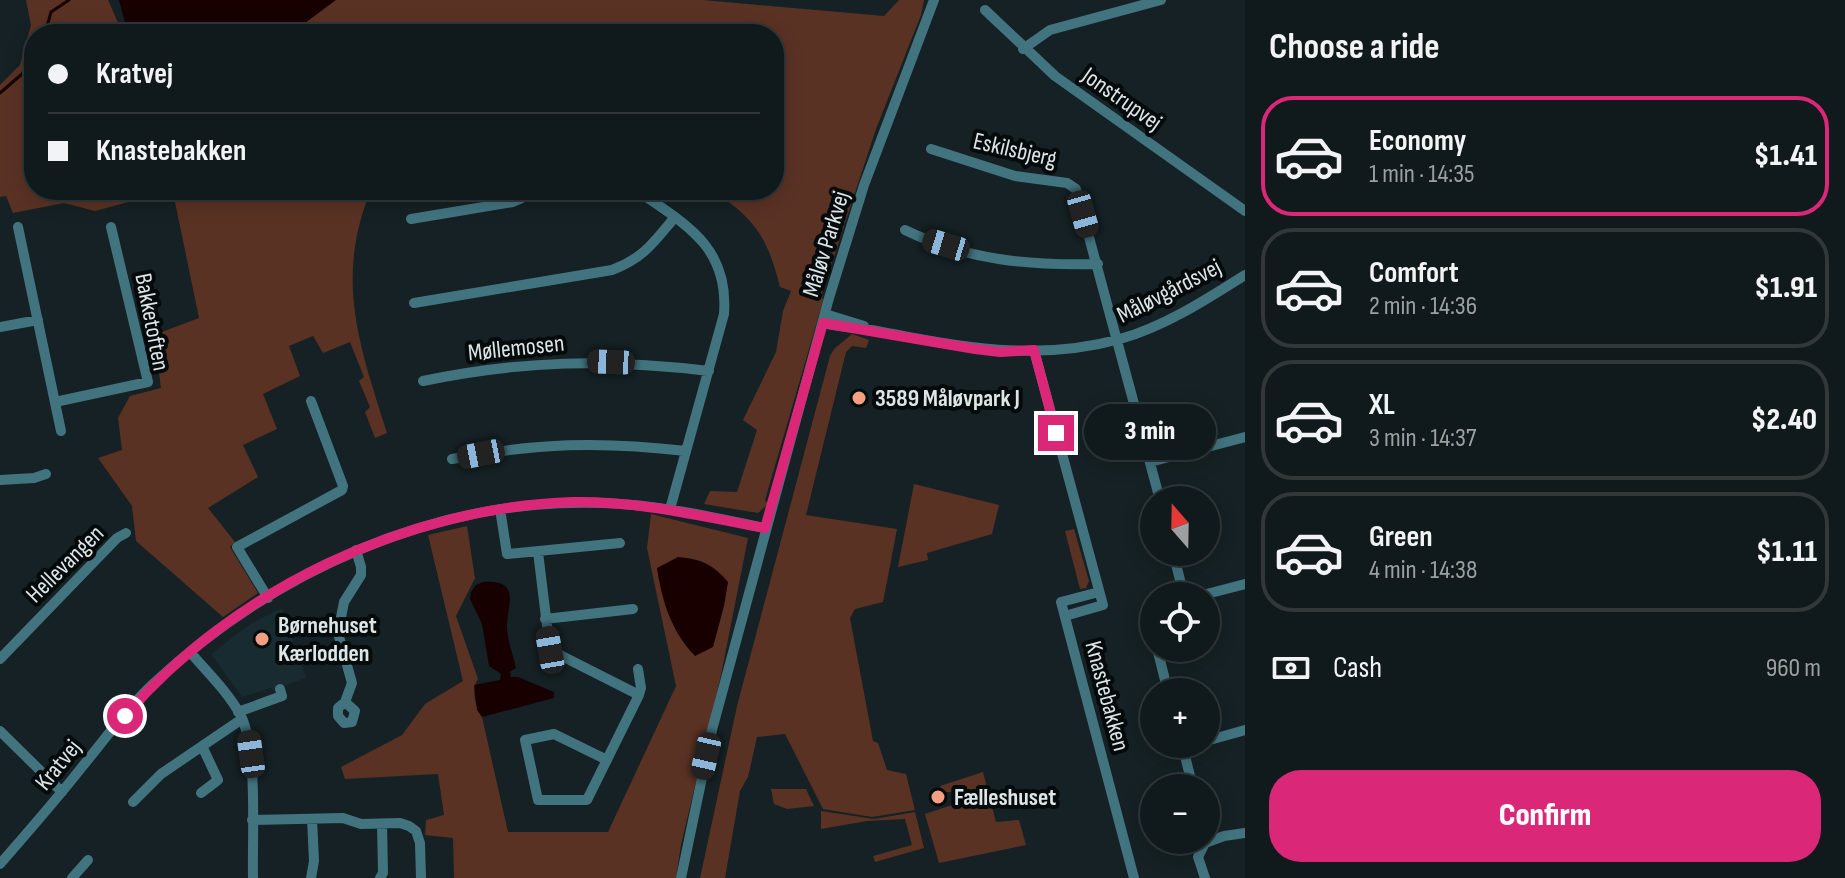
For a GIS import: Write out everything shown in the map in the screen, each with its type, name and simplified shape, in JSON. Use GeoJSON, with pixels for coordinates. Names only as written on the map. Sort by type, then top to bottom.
{"type":"FeatureCollection","features":[{"type":"Feature","properties":{"kind":"street","name":"Måløv Parkvej"},"geometry":{"type":"LineString","coordinates":[[681,878],[712,730],[824,318],[864,185],[934,0]]}},
{"type":"Feature","properties":{"kind":"street"},"geometry":{"type":"LineString","coordinates":[[1023,49],[1050,30],[1161,0]]}},
{"type":"Feature","properties":{"kind":"street","name":"Jonstrupvej"},"geometry":{"type":"LineString","coordinates":[[985,10],[1055,76],[1245,211]]}},
{"type":"Feature","properties":{"kind":"street","name":"Eskilsbjerg"},"geometry":{"type":"LineString","coordinates":[[931,149],[1015,176],[1067,183],[1076,189],[1156,486]]}},
{"type":"Feature","properties":{"kind":"street"},"geometry":{"type":"LineString","coordinates":[[411,219],[518,200]]}},
{"type":"Feature","properties":{"kind":"street"},"geometry":{"type":"LineString","coordinates":[[650,200],[696,232],[719,269],[724,292],[724,314],[670,509]]}},
{"type":"Feature","properties":{"kind":"street"},"geometry":{"type":"LineString","coordinates":[[414,303],[612,270],[633,262],[647,251],[675,217]]}},
{"type":"Feature","properties":{"kind":"street"},"geometry":{"type":"LineString","coordinates":[[18,227],[61,431]]}},
{"type":"Feature","properties":{"kind":"street","name":"Bakketoften"},"geometry":{"type":"LineString","coordinates":[[55,402],[148,382],[111,227]]}},
{"type":"Feature","properties":{"kind":"street"},"geometry":{"type":"LineString","coordinates":[[905,230],[996,260],[1052,266],[1098,264]]}},
{"type":"Feature","properties":{"kind":"street","name":"Måløvgårdsvej"},"geometry":{"type":"LineString","coordinates":[[824,318],[975,349],[1000,352],[1034,350],[1119,340],[1161,322],[1245,275]]}},
{"type":"Feature","properties":{"kind":"street"},"geometry":{"type":"LineString","coordinates":[[0,327],[38,320]]}},
{"type":"Feature","properties":{"kind":"street","name":"Knastebakken"},"geometry":{"type":"LineString","coordinates":[[1034,350],[1103,605],[1065,616],[1134,878]]}},
{"type":"Feature","properties":{"kind":"street","name":"Møllemosen"},"geometry":{"type":"LineString","coordinates":[[423,381],[482,369],[585,362],[641,363],[709,371]]}},
{"type":"Feature","properties":{"kind":"street"},"geometry":{"type":"LineString","coordinates":[[268,598],[237,547],[342,488],[311,401]]}},
{"type":"Feature","properties":{"kind":"street"},"geometry":{"type":"LineString","coordinates":[[1150,462],[1245,437]]}},
{"type":"Feature","properties":{"kind":"street"},"geometry":{"type":"LineString","coordinates":[[452,459],[549,444],[637,445],[686,451]]}},
{"type":"Feature","properties":{"kind":"street"},"geometry":{"type":"LineString","coordinates":[[0,480],[34,478],[46,474]]}},
{"type":"Feature","properties":{"kind":"street","name":"Kratvej"},"geometry":{"type":"LineString","coordinates":[[0,864],[145,693],[190,652],[227,623],[304,576],[356,550],[442,521],[500,509],[574,502],[670,509],[765,528]]}},
{"type":"Feature","properties":{"kind":"street"},"geometry":{"type":"LineString","coordinates":[[500,509],[507,554],[620,543]]}},
{"type":"Feature","properties":{"kind":"street","name":"Hellevangen"},"geometry":{"type":"LineString","coordinates":[[0,659],[117,538],[126,533]]}},
{"type":"Feature","properties":{"kind":"street"},"geometry":{"type":"LineString","coordinates":[[345,702],[352,683],[338,633],[344,602],[361,575],[356,550]]}},
{"type":"Feature","properties":{"kind":"street"},"geometry":{"type":"LineString","coordinates":[[538,552],[550,650],[639,695]]}},
{"type":"Feature","properties":{"kind":"street"},"geometry":{"type":"LineString","coordinates":[[1220,591],[1245,584]]}},
{"type":"Feature","properties":{"kind":"street"},"geometry":{"type":"LineString","coordinates":[[545,619],[633,609]]}},
{"type":"Feature","properties":{"kind":"street"},"geometry":{"type":"LineString","coordinates":[[190,652],[240,715],[248,735],[253,878]]}},
{"type":"Feature","properties":{"kind":"street"},"geometry":{"type":"LineString","coordinates":[[607,760],[554,734],[525,740],[538,800],[587,800],[607,760],[639,695],[638,669]]}},
{"type":"Feature","properties":{"kind":"street"},"geometry":{"type":"LineString","coordinates":[[133,802],[161,774],[240,715],[282,696],[280,689]]}},
{"type":"Feature","properties":{"kind":"street"},"geometry":{"type":"LineString","coordinates":[[1220,737],[1245,730]]}},
{"type":"Feature","properties":{"kind":"street"},"geometry":{"type":"LineString","coordinates":[[0,731],[62,792]]}},
{"type":"Feature","properties":{"kind":"street"},"geometry":{"type":"LineString","coordinates":[[201,793],[218,780],[202,746]]}},
{"type":"Feature","properties":{"kind":"street"},"geometry":{"type":"LineString","coordinates":[[252,820],[343,818],[361,824],[400,823],[416,831],[420,843],[421,878]]}},
{"type":"Feature","properties":{"kind":"street"},"geometry":{"type":"LineString","coordinates":[[311,878],[314,861],[312,819]]}},
{"type":"Feature","properties":{"kind":"street"},"geometry":{"type":"LineString","coordinates":[[380,878],[383,873],[382,824]]}},
{"type":"Feature","properties":{"kind":"street"},"geometry":{"type":"LineString","coordinates":[[1205,878],[1198,857],[1205,843],[1245,833]]}},
{"type":"Feature","properties":{"kind":"street"},"geometry":{"type":"LineString","coordinates":[[72,878],[88,860]]}},
{"type":"Feature","properties":{"kind":"shaded area"},"geometry":{"type":"Polygon","coordinates":[[[26,0],[108,0],[119,24],[31,24],[26,0]]]}},
{"type":"Feature","properties":{"kind":"shaded area"},"geometry":{"type":"Polygon","coordinates":[[[119,0],[336,0],[304,24],[125,24],[119,0]]]}},
{"type":"Feature","properties":{"kind":"shaded area"},"geometry":{"type":"Polygon","coordinates":[[[328,0],[703,0],[884,16],[899,0],[924,0],[921,15],[876,129],[822,293],[823,301],[765,500],[768,504],[758,513],[704,504],[710,491],[737,492],[757,430],[743,420],[776,352],[783,311],[791,291],[780,287],[758,231],[726,200],[784,200],[784,24],[277,24],[328,0]]]}},
{"type":"Feature","properties":{"kind":"shaded area"},"geometry":{"type":"Polygon","coordinates":[[[24,50],[24,200],[136,200],[95,211],[64,203],[13,213],[6,196],[0,197],[0,85],[20,65],[24,50]]]}},
{"type":"Feature","properties":{"kind":"shaded area"},"geometry":{"type":"Polygon","coordinates":[[[172,200],[368,200],[354,253],[355,313],[360,342],[387,433],[375,438],[365,412],[370,407],[359,381],[364,377],[350,342],[323,353],[313,336],[289,346],[300,376],[263,394],[277,429],[243,445],[258,477],[208,508],[235,542],[230,547],[258,593],[223,617],[136,541],[132,506],[98,458],[122,450],[118,418],[130,396],[161,388],[154,335],[199,318],[172,200]]]}},
{"type":"Feature","properties":{"kind":"shaded area"},"geometry":{"type":"Polygon","coordinates":[[[852,334],[869,340],[866,348],[852,346],[846,352],[806,515],[897,529],[883,602],[855,609],[850,618],[873,741],[878,743],[887,770],[906,774],[915,810],[872,817],[823,809],[785,734],[757,737],[748,777],[740,791],[725,878],[700,878],[737,706],[830,356],[852,334]]]}},
{"type":"Feature","properties":{"kind":"shaded area"},"geometry":{"type":"Polygon","coordinates":[[[914,484],[999,505],[992,534],[927,553],[928,560],[898,567],[914,484]]]}},
{"type":"Feature","properties":{"kind":"shaded area"},"geometry":{"type":"Polygon","coordinates":[[[651,514],[748,538],[676,878],[454,878],[453,838],[425,835],[426,820],[444,815],[438,774],[345,779],[341,767],[402,735],[425,704],[463,681],[428,535],[467,526],[475,578],[456,616],[478,679],[475,698],[508,832],[608,832],[676,686],[647,548],[651,514]]]}},
{"type":"Feature","properties":{"kind":"shaded area"},"geometry":{"type":"Polygon","coordinates":[[[1074,529],[1089,581],[1086,588],[1080,589],[1065,531],[1074,529]]]}},
{"type":"Feature","properties":{"kind":"shaded area"},"geometry":{"type":"Polygon","coordinates":[[[678,557],[706,564],[728,582],[713,647],[695,656],[674,626],[659,580],[657,568],[678,557]]]}},
{"type":"Feature","properties":{"kind":"shaded area"},"geometry":{"type":"Polygon","coordinates":[[[483,582],[503,585],[510,596],[507,629],[516,668],[510,672],[511,677],[554,692],[554,698],[482,717],[477,710],[474,685],[500,680],[501,674],[489,666],[482,624],[470,599],[476,585],[483,582]]]}},
{"type":"Feature","properties":{"kind":"shaded area","name":"Børnehuset Kærlodden"},"geometry":{"type":"Polygon","coordinates":[[[282,608],[306,678],[242,697],[211,654],[250,624],[282,608]]]}},
{"type":"Feature","properties":{"kind":"shaded area"},"geometry":{"type":"Polygon","coordinates":[[[983,772],[996,822],[1019,820],[1026,845],[939,863],[925,814],[955,804],[951,792],[943,792],[940,786],[983,772]]]}},
{"type":"Feature","properties":{"kind":"shaded area"},"geometry":{"type":"Polygon","coordinates":[[[771,789],[806,789],[814,806],[787,809],[774,804],[771,789]]]}},
{"type":"Feature","properties":{"kind":"shaded area"},"geometry":{"type":"Polygon","coordinates":[[[821,811],[874,819],[915,812],[924,848],[875,862],[873,856],[912,845],[905,819],[867,821],[821,829],[821,811]]]}},
{"type":"Feature","properties":{"kind":"waterway"},"geometry":{"type":"LineString","coordinates":[[48,24],[51,12],[69,0]]}},
{"type":"Feature","properties":{"kind":"waterway"},"geometry":{"type":"LineString","coordinates":[[0,93],[24,71]]}},
{"type":"Feature","properties":{"kind":"place","name":"3589 Måløvpark J"},"geometry":{"type":"Point","coordinates":[859,398]}},
{"type":"Feature","properties":{"kind":"place","name":"Børnehuset Kærlodden"},"geometry":{"type":"Point","coordinates":[262,639]}},
{"type":"Feature","properties":{"kind":"place","name":"Fælleshuset"},"geometry":{"type":"Point","coordinates":[938,797]}},
{"type":"Feature","properties":{"kind":"route"},"geometry":{"type":"LineString","coordinates":[[125,716],[152,685],[227,623],[304,576],[356,550],[401,533],[500,509],[574,502],[670,509],[765,528],[823,323],[975,349],[1000,352],[1034,350],[1056,433]]}}]}
